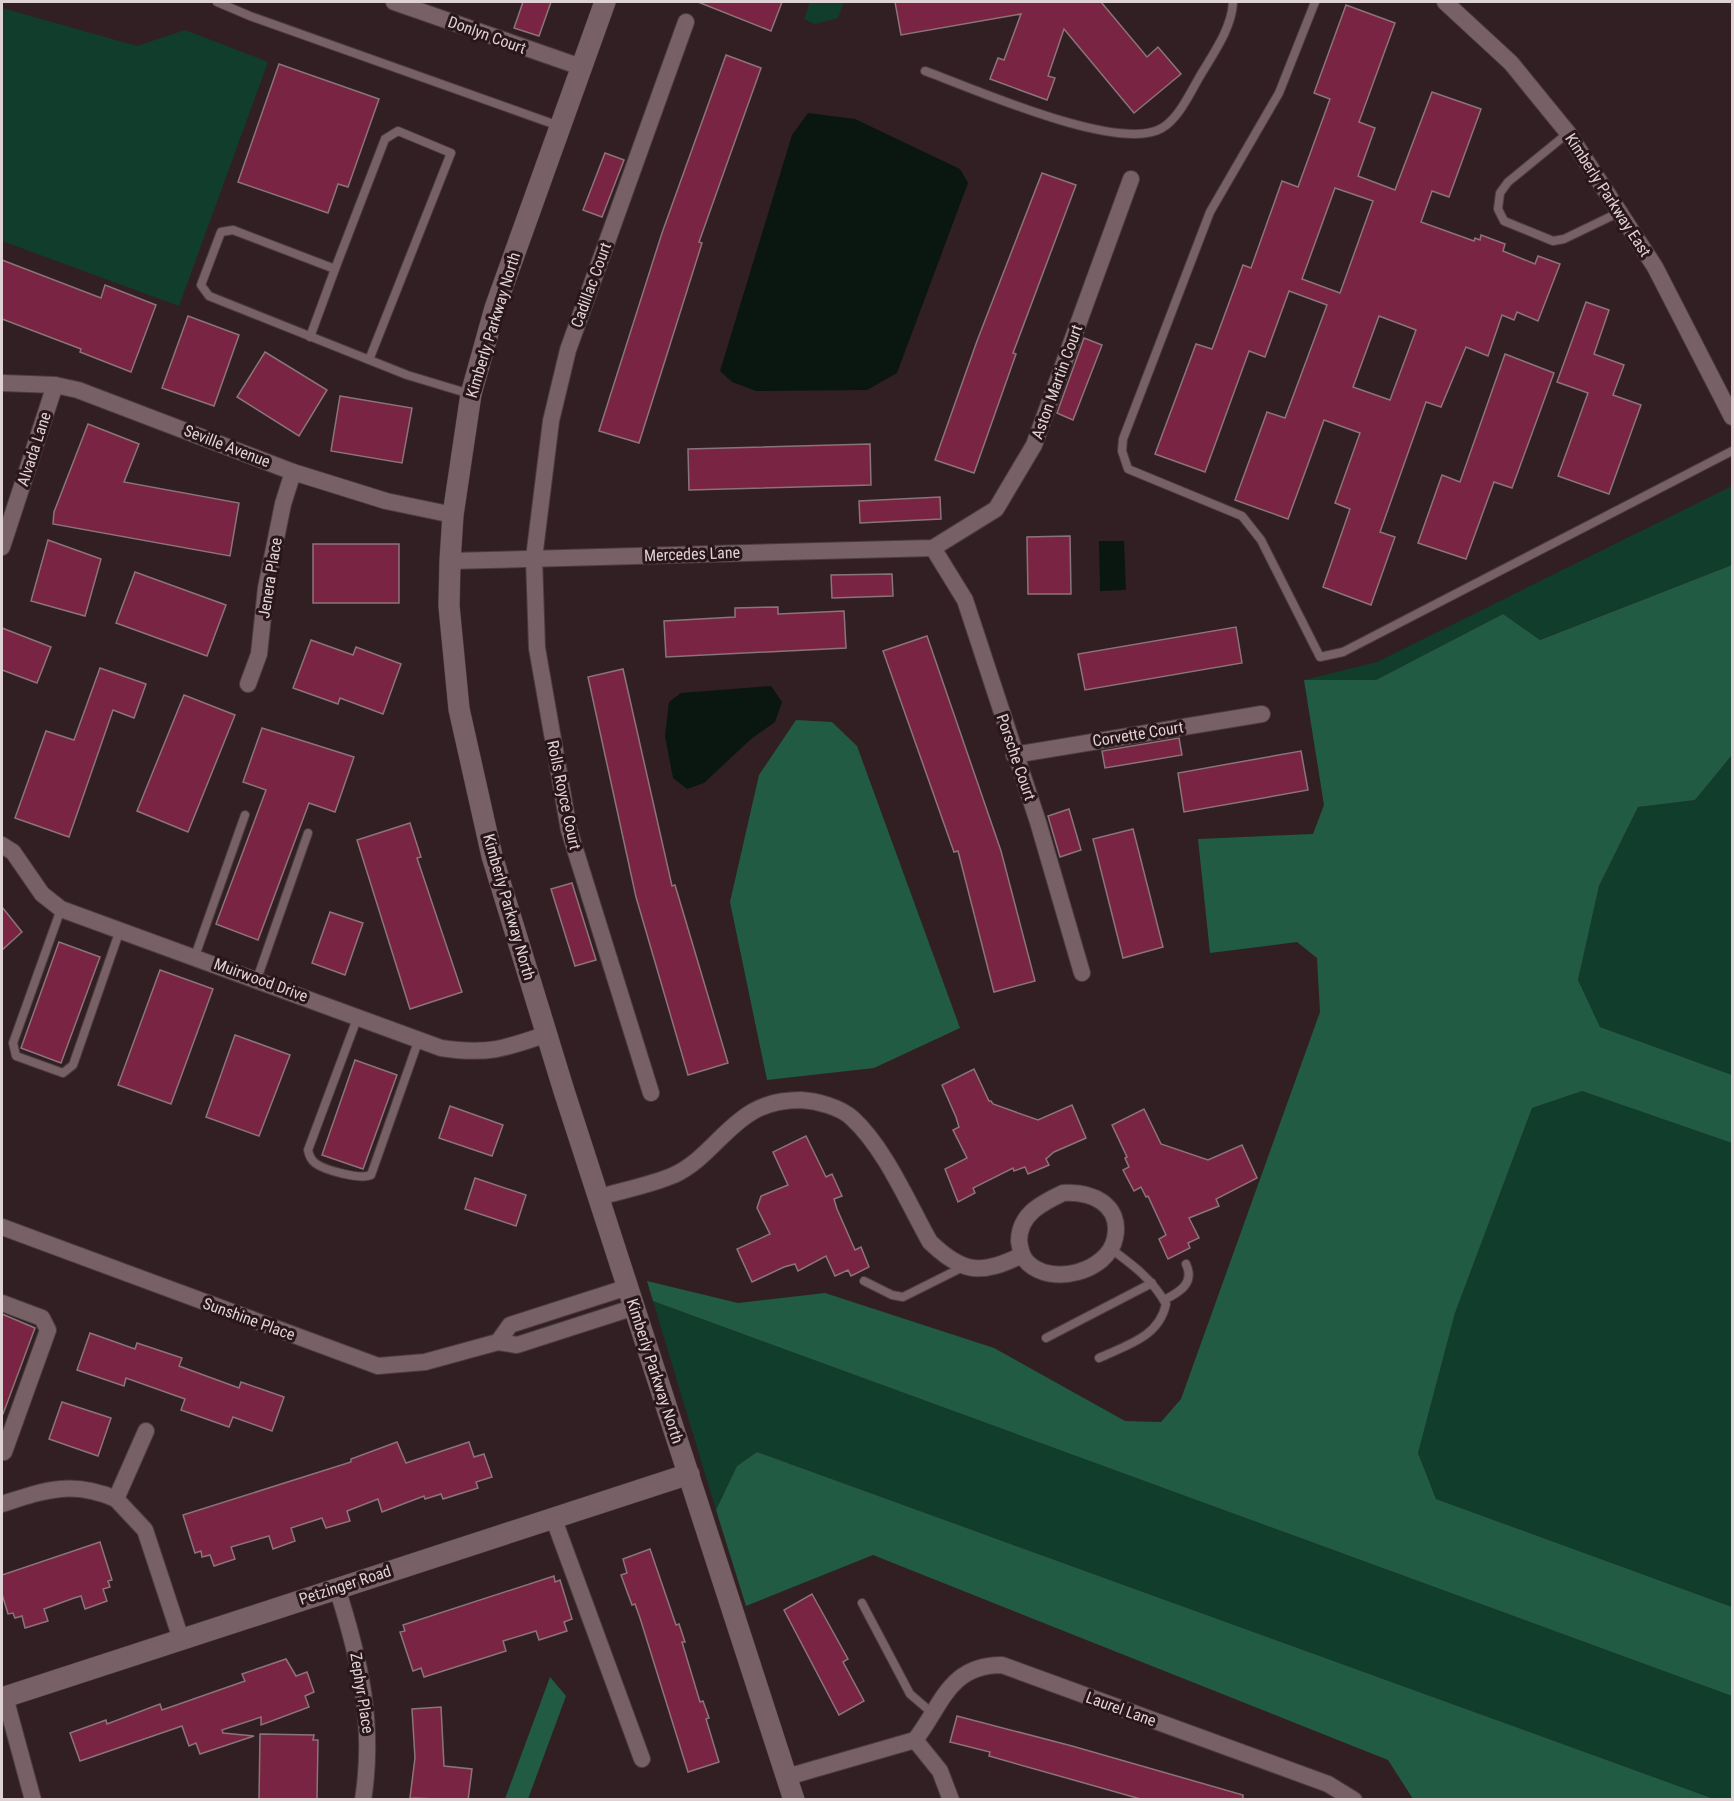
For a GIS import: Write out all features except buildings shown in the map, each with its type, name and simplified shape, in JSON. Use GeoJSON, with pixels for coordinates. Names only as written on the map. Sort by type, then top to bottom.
{"type":"FeatureCollection","features":[{"type":"Feature","properties":{"kind":"street","name":"Donlyn Court"},"geometry":{"type":"LineString","coordinates":[[394,2],[581,67]]}},
{"type":"Feature","properties":{"kind":"street","name":"Kimberly Parkway North"},"geometry":{"type":"LineString","coordinates":[[605,2],[495,308],[471,394],[453,515],[450,561],[449,606],[459,709],[492,856],[599,1197],[794,1800]]}},
{"type":"Feature","properties":{"kind":"street","name":"Kimberly Parkway East"},"geometry":{"type":"LineString","coordinates":[[1447,2],[1511,63],[1568,133],[1655,267],[1732,417]]}},
{"type":"Feature","properties":{"kind":"street","name":"Cadillac Court"},"geometry":{"type":"LineString","coordinates":[[534,558],[551,422],[568,350],[686,22]]}},
{"type":"Feature","properties":{"kind":"street","name":"Aston Martin Court"},"geometry":{"type":"LineString","coordinates":[[933,548],[996,509],[1034,445],[1131,179]]}},
{"type":"Feature","properties":{"kind":"street","name":"Seville Avenue"},"geometry":{"type":"LineString","coordinates":[[2,384],[55,385],[104,398],[293,472],[386,501],[453,515]]}},
{"type":"Feature","properties":{"kind":"street","name":"Alvada Lane"},"geometry":{"type":"LineString","coordinates":[[2,547],[55,385]]}},
{"type":"Feature","properties":{"kind":"street","name":"Jenera Place"},"geometry":{"type":"LineString","coordinates":[[248,684],[259,654],[266,588],[283,504],[293,472]]}},
{"type":"Feature","properties":{"kind":"street","name":"Mercedes Lane"},"geometry":{"type":"LineString","coordinates":[[450,561],[933,548]]}},
{"type":"Feature","properties":{"kind":"street","name":"Porsche Court"},"geometry":{"type":"LineString","coordinates":[[933,548],[965,600],[1014,755],[1038,822],[1082,973]]}},
{"type":"Feature","properties":{"kind":"street","name":"Rolls Royce Court"},"geometry":{"type":"LineString","coordinates":[[534,558],[537,648],[568,830],[651,1093]]}},
{"type":"Feature","properties":{"kind":"street","name":"Corvette Court"},"geometry":{"type":"LineString","coordinates":[[1014,755],[1262,714]]}},
{"type":"Feature","properties":{"kind":"street","name":"Muirwood Drive"},"geometry":{"type":"LineString","coordinates":[[2,845],[13,852],[42,894],[62,909],[441,1048],[476,1053],[510,1047],[547,1034]]}},
{"type":"Feature","properties":{"kind":"street"},"geometry":{"type":"LineString","coordinates":[[599,1197],[674,1175],[709,1152],[736,1123],[771,1103],[807,1101],[850,1117],[868,1134],[930,1242],[945,1257],[963,1268],[985,1270],[1022,1255]]}},
{"type":"Feature","properties":{"kind":"street"},"geometry":{"type":"LineString","coordinates":[[1063,1193],[1087,1193],[1108,1205],[1116,1222],[1115,1240],[1111,1249],[1094,1266],[1068,1273],[1038,1269],[1027,1263],[1022,1255],[1019,1235],[1027,1216],[1042,1203],[1063,1193]]}},
{"type":"Feature","properties":{"kind":"street","name":"Sunshine Place"},"geometry":{"type":"LineString","coordinates":[[3,1232],[378,1366],[425,1362],[498,1342],[517,1346],[632,1297]]}},
{"type":"Feature","properties":{"kind":"street"},"geometry":{"type":"LineString","coordinates":[[2,1303],[42,1318],[48,1330],[4,1452],[2,1451]]}},
{"type":"Feature","properties":{"kind":"street"},"geometry":{"type":"LineString","coordinates":[[116,1499],[146,1431]]}},
{"type":"Feature","properties":{"kind":"street","name":"Petzinger Road"},"geometry":{"type":"LineString","coordinates":[[3,1698],[689,1474]]}},
{"type":"Feature","properties":{"kind":"street"},"geometry":{"type":"LineString","coordinates":[[2,1504],[60,1487],[99,1491],[116,1499],[146,1530],[182,1639]]}},
{"type":"Feature","properties":{"kind":"street"},"geometry":{"type":"LineString","coordinates":[[553,1518],[642,1760]]}},
{"type":"Feature","properties":{"kind":"street","name":"Zephyr Place"},"geometry":{"type":"LineString","coordinates":[[337,1588],[363,1682],[369,1740],[363,1800]]}},
{"type":"Feature","properties":{"kind":"street","name":"Laurel Lane"},"geometry":{"type":"LineString","coordinates":[[915,1740],[952,1683],[987,1665],[1002,1665],[1328,1784],[1354,1800]]}},
{"type":"Feature","properties":{"kind":"street"},"geometry":{"type":"LineString","coordinates":[[3,1698],[33,1800]]}},
{"type":"Feature","properties":{"kind":"street"},"geometry":{"type":"LineString","coordinates":[[787,1777],[915,1740],[940,1771],[951,1800]]}},
{"type":"Feature","properties":{"kind":"lane"},"geometry":{"type":"LineString","coordinates":[[217,2],[234,5],[560,126]]}},
{"type":"Feature","properties":{"kind":"lane"},"geometry":{"type":"LineString","coordinates":[[925,71],[1055,118],[1113,134],[1146,133],[1162,128],[1183,104],[1225,32],[1233,2]]}},
{"type":"Feature","properties":{"kind":"lane"},"geometry":{"type":"LineString","coordinates":[[1315,2],[1279,93],[1210,212],[1194,251],[1123,439],[1122,451],[1128,469],[1242,516],[1261,540],[1320,657],[1343,652],[1732,451]]}},
{"type":"Feature","properties":{"kind":"lane"},"geometry":{"type":"LineString","coordinates":[[310,337],[385,139],[398,131],[451,153],[369,360]]}},
{"type":"Feature","properties":{"kind":"lane"},"geometry":{"type":"LineString","coordinates":[[1568,133],[1508,182],[1500,194],[1498,209],[1504,220],[1552,241],[1564,239],[1618,213]]}},
{"type":"Feature","properties":{"kind":"lane"},"geometry":{"type":"LineString","coordinates":[[335,269],[233,230],[221,232],[201,285],[209,296],[310,337],[369,360],[471,394]]}},
{"type":"Feature","properties":{"kind":"lane"},"geometry":{"type":"LineString","coordinates":[[195,956],[245,814]]}},
{"type":"Feature","properties":{"kind":"lane"},"geometry":{"type":"LineString","coordinates":[[257,979],[308,833]]}},
{"type":"Feature","properties":{"kind":"lane"},"geometry":{"type":"LineString","coordinates":[[62,909],[13,1043],[16,1056],[63,1073],[73,1065],[120,930]]}},
{"type":"Feature","properties":{"kind":"lane"},"geometry":{"type":"LineString","coordinates":[[358,1016],[308,1150],[309,1157],[315,1163],[352,1176],[365,1178],[371,1175],[419,1039]]}},
{"type":"Feature","properties":{"kind":"lane"},"geometry":{"type":"LineString","coordinates":[[1099,1358],[1148,1335],[1163,1318],[1166,1304],[1152,1283],[1111,1249]]}},
{"type":"Feature","properties":{"kind":"lane"},"geometry":{"type":"LineString","coordinates":[[1164,1300],[1179,1293],[1188,1282],[1190,1272],[1186,1264]]}},
{"type":"Feature","properties":{"kind":"lane"},"geometry":{"type":"LineString","coordinates":[[864,1281],[892,1295],[903,1297],[963,1268]]}},
{"type":"Feature","properties":{"kind":"lane"},"geometry":{"type":"LineString","coordinates":[[1046,1338],[1152,1283]]}},
{"type":"Feature","properties":{"kind":"lane"},"geometry":{"type":"LineString","coordinates":[[862,1603],[910,1694],[932,1712]]}},
{"type":"Feature","properties":{"kind":"green space"},"geometry":{"type":"Polygon","coordinates":[[[810,2],[844,2],[838,18],[815,24],[804,19],[810,2]]]}},
{"type":"Feature","properties":{"kind":"green space"},"geometry":{"type":"Polygon","coordinates":[[[2,8],[137,46],[185,30],[268,62],[179,306],[2,241],[2,8]]]}},
{"type":"Feature","properties":{"kind":"green space"},"geometry":{"type":"Polygon","coordinates":[[[1732,486],[1732,565],[1539,640],[1503,614],[1376,680],[1304,680],[1377,662],[1732,486]]]}},
{"type":"Feature","properties":{"kind":"green space"},"geometry":{"type":"Polygon","coordinates":[[[1732,565],[1732,755],[1695,800],[1638,807],[1599,886],[1578,980],[1600,1027],[1732,1075],[1732,1143],[1582,1091],[1532,1108],[1455,1313],[1418,1453],[1436,1499],[1732,1607],[1732,1696],[653,1301],[647,1281],[738,1303],[825,1293],[994,1348],[1125,1421],[1161,1422],[1181,1399],[1320,1012],[1317,958],[1297,942],[1210,953],[1198,839],[1313,834],[1324,805],[1304,680],[1376,680],[1503,614],[1540,640],[1732,565]]]}},
{"type":"Feature","properties":{"kind":"green space"},"geometry":{"type":"Polygon","coordinates":[[[796,720],[832,722],[857,746],[960,1028],[874,1068],[767,1080],[730,902],[759,775],[796,720]]]}},
{"type":"Feature","properties":{"kind":"green space"},"geometry":{"type":"Polygon","coordinates":[[[1732,755],[1732,1075],[1600,1027],[1578,980],[1599,886],[1638,807],[1695,800],[1732,755]]]}},
{"type":"Feature","properties":{"kind":"green space"},"geometry":{"type":"Polygon","coordinates":[[[1582,1091],[1732,1143],[1732,1607],[1436,1499],[1418,1453],[1455,1313],[1532,1108],[1582,1091]]]}},
{"type":"Feature","properties":{"kind":"green space"},"geometry":{"type":"Polygon","coordinates":[[[653,1301],[1732,1696],[1732,1799],[1714,1799],[757,1452],[737,1466],[716,1510],[653,1301]]]}},
{"type":"Feature","properties":{"kind":"green space"},"geometry":{"type":"Polygon","coordinates":[[[757,1452],[1714,1799],[1413,1799],[1388,1760],[873,1555],[746,1606],[716,1510],[737,1466],[757,1452]]]}},
{"type":"Feature","properties":{"kind":"green space"},"geometry":{"type":"Polygon","coordinates":[[[550,1677],[566,1696],[528,1799],[505,1799],[550,1677]]]}},
{"type":"Feature","properties":{"kind":"shaded area"},"geometry":{"type":"Polygon","coordinates":[[[808,113],[855,119],[960,169],[968,183],[897,373],[867,390],[756,391],[732,382],[720,371],[792,135],[808,113]]]}},
{"type":"Feature","properties":{"kind":"shaded area"},"geometry":{"type":"Polygon","coordinates":[[[1099,541],[1124,541],[1126,590],[1100,591],[1099,541]]]}},
{"type":"Feature","properties":{"kind":"shaded area"},"geometry":{"type":"Polygon","coordinates":[[[771,686],[782,702],[775,722],[751,739],[704,783],[687,789],[673,778],[665,736],[669,702],[681,693],[771,686]]]}}]}
